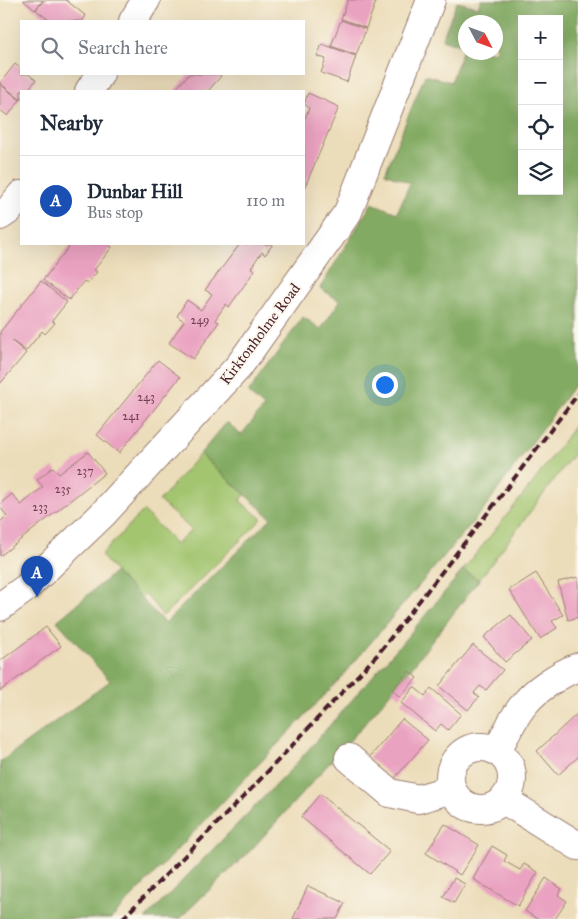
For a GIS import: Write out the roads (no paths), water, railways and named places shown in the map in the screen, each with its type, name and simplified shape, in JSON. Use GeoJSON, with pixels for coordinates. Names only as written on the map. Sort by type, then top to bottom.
{"type":"FeatureCollection","features":[{"type":"Feature","properties":{"kind":"street"},"geometry":{"type":"LineString","coordinates":[[133,20],[146,0]]}},
{"type":"Feature","properties":{"kind":"street","name":"Kirktonholme Road"},"geometry":{"type":"LineString","coordinates":[[0,608],[26,588],[102,515],[239,366],[325,245],[348,212],[431,0]]}},
{"type":"Feature","properties":{"kind":"street"},"geometry":{"type":"LineString","coordinates":[[90,90],[99,75]]}},
{"type":"Feature","properties":{"kind":"street"},"geometry":{"type":"LineString","coordinates":[[0,216],[9,210],[20,196]]}},
{"type":"Feature","properties":{"kind":"street"},"geometry":{"type":"LineString","coordinates":[[497,751],[527,700],[562,673],[578,667]]}},
{"type":"Feature","properties":{"kind":"street"},"geometry":{"type":"LineString","coordinates":[[476,748],[497,751],[509,763],[512,783],[504,800],[495,806],[475,809],[461,802],[452,789],[450,780],[454,763],[468,750],[476,748]]}},
{"type":"Feature","properties":{"kind":"street"},"geometry":{"type":"LineString","coordinates":[[349,758],[390,793],[418,799],[452,789]]}},
{"type":"Feature","properties":{"kind":"street"},"geometry":{"type":"LineString","coordinates":[[504,800],[578,846]]}},
{"type":"Feature","properties":{"kind":"railway"},"geometry":{"type":"LineString","coordinates":[[122,919],[254,786],[378,654],[578,394]]}},
{"type":"Feature","properties":{"kind":"place","name":"Dunbar Hill"},"geometry":{"type":"Point","coordinates":[37,597]}}]}
